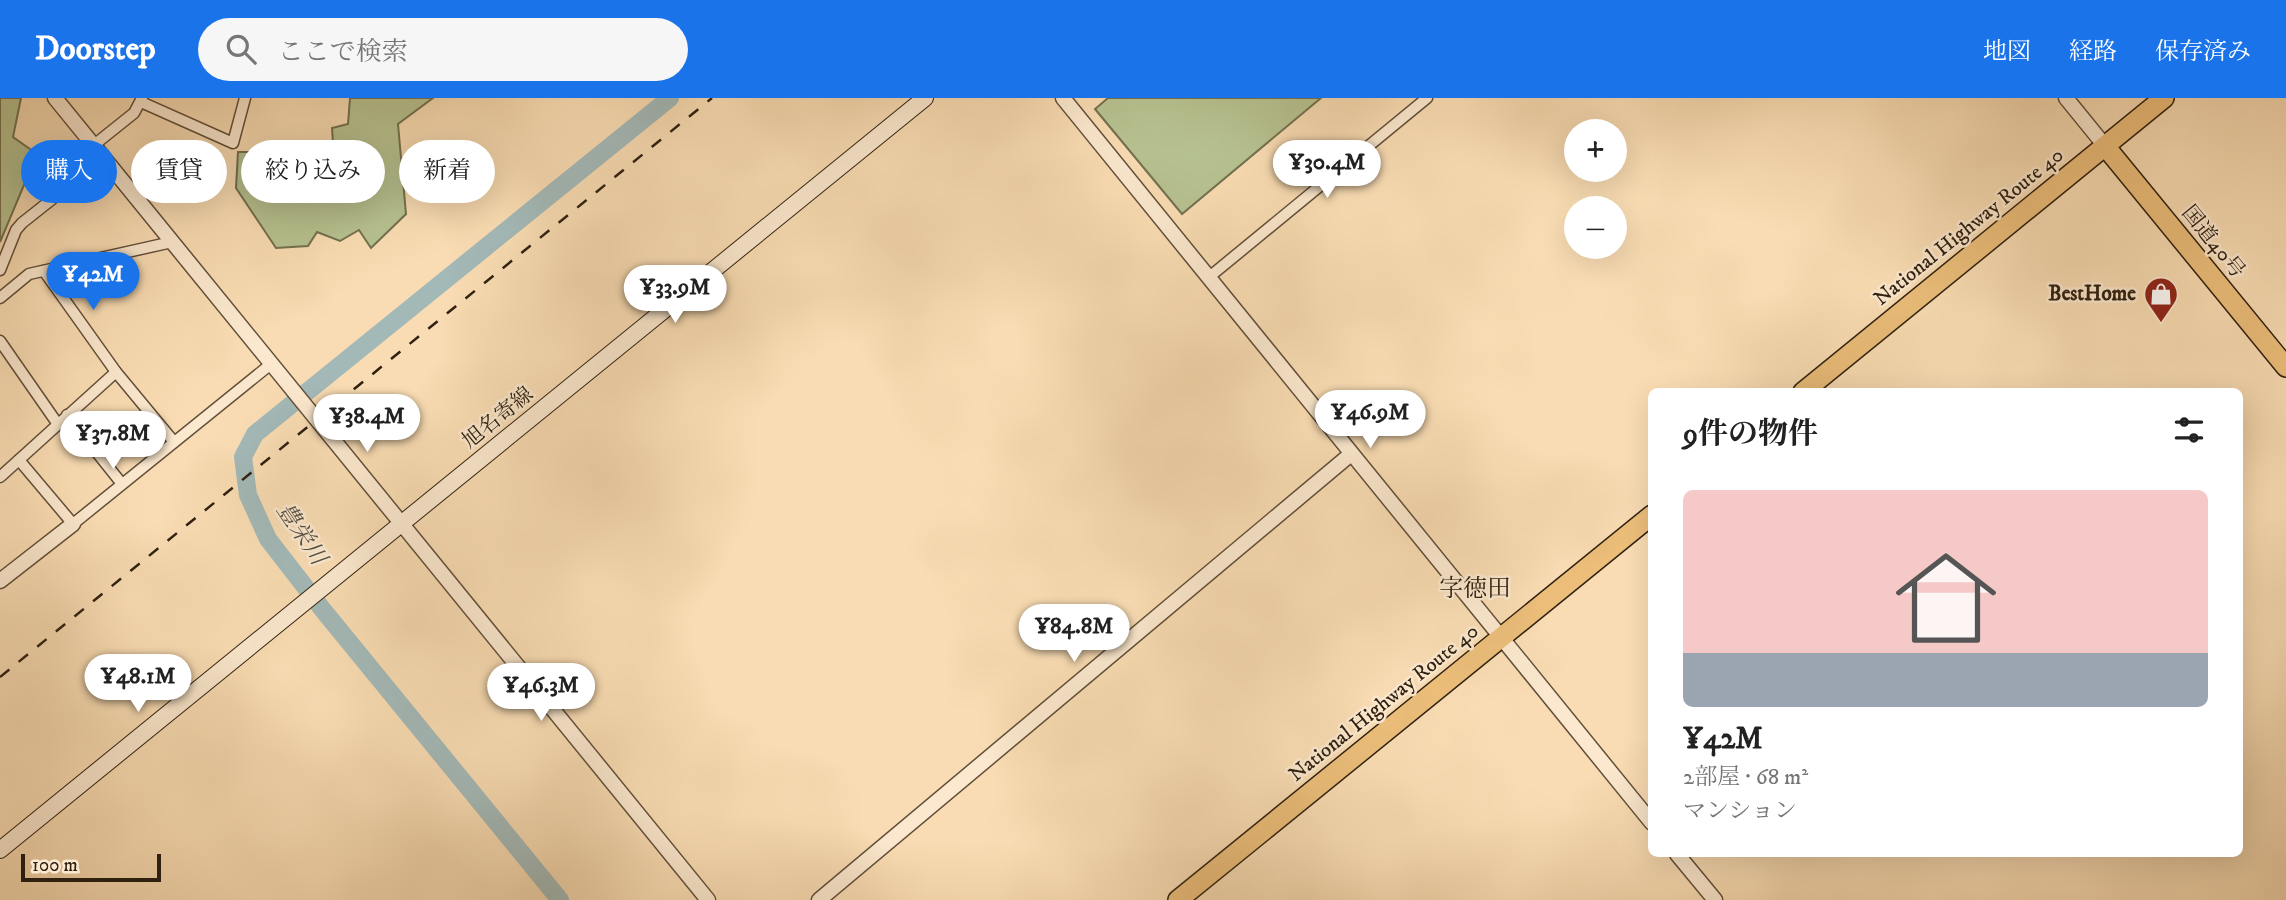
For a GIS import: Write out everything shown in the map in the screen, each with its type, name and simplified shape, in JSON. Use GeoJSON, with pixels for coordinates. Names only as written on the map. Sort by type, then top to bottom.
{"type":"FeatureCollection","features":[{"type":"Feature","properties":{"kind":"highway","name":"National Highway Route 40"},"geometry":{"type":"LineString","coordinates":[[1808,388],[2164,98]]}},
{"type":"Feature","properties":{"kind":"highway","name":"国道40号"},"geometry":{"type":"LineString","coordinates":[[2105,146],[2286,367]]}},
{"type":"Feature","properties":{"kind":"highway","name":"National Highway Route 40"},"geometry":{"type":"LineString","coordinates":[[1178,900],[1648,517]]}},
{"type":"Feature","properties":{"kind":"main road","name":"旭名寄線"},"geometry":{"type":"LineString","coordinates":[[0,850],[925,98]]}},
{"type":"Feature","properties":{"kind":"street"},"geometry":{"type":"LineString","coordinates":[[55,98],[90,140]]}},
{"type":"Feature","properties":{"kind":"street"},"geometry":{"type":"LineString","coordinates":[[100,140],[134,113],[142,100],[233,143],[244,98]]}},
{"type":"Feature","properties":{"kind":"street"},"geometry":{"type":"LineString","coordinates":[[1063,98],[1648,818]]}},
{"type":"Feature","properties":{"kind":"street"},"geometry":{"type":"LineString","coordinates":[[1208,278],[1427,98]]}},
{"type":"Feature","properties":{"kind":"street"},"geometry":{"type":"LineString","coordinates":[[2066,98],[2105,146]]}},
{"type":"Feature","properties":{"kind":"street"},"geometry":{"type":"LineString","coordinates":[[117,174],[708,900]]}},
{"type":"Feature","properties":{"kind":"street"},"geometry":{"type":"LineString","coordinates":[[0,270],[16,230],[47,203]]}},
{"type":"Feature","properties":{"kind":"street"},"geometry":{"type":"LineString","coordinates":[[0,299],[29,274],[172,242]]}},
{"type":"Feature","properties":{"kind":"street"},"geometry":{"type":"LineString","coordinates":[[44,271],[116,372],[174,443]]}},
{"type":"Feature","properties":{"kind":"street"},"geometry":{"type":"LineString","coordinates":[[0,341],[57,423]]}},
{"type":"Feature","properties":{"kind":"street"},"geometry":{"type":"LineString","coordinates":[[0,581],[271,364]]}},
{"type":"Feature","properties":{"kind":"street"},"geometry":{"type":"LineString","coordinates":[[0,477],[116,372]]}},
{"type":"Feature","properties":{"kind":"street"},"geometry":{"type":"LineString","coordinates":[[67,415],[122,484]]}},
{"type":"Feature","properties":{"kind":"street"},"geometry":{"type":"LineString","coordinates":[[819,900],[1351,454]]}},
{"type":"Feature","properties":{"kind":"street"},"geometry":{"type":"LineString","coordinates":[[19,460],[73,524]]}},
{"type":"Feature","properties":{"kind":"street"},"geometry":{"type":"LineString","coordinates":[[1679,857],[1715,900]]}},
{"type":"Feature","properties":{"kind":"green space"},"geometry":{"type":"Polygon","coordinates":[[[0,98],[21,98],[13,137],[21,143],[21,192],[0,242],[0,98]]]}},
{"type":"Feature","properties":{"kind":"green space"},"geometry":{"type":"Polygon","coordinates":[[[350,98],[433,98],[398,124],[399,203],[405,203],[406,214],[371,248],[359,230],[340,241],[317,232],[308,246],[276,248],[246,203],[385,203],[385,140],[333,140],[332,128],[348,124],[350,98]]]}},
{"type":"Feature","properties":{"kind":"green space"},"geometry":{"type":"Polygon","coordinates":[[[1108,98],[1321,98],[1182,214],[1095,109],[1108,98]]]}},
{"type":"Feature","properties":{"kind":"green space"},"geometry":{"type":"Polygon","coordinates":[[[238,152],[241,152],[241,196],[236,188],[238,152]]]}},
{"type":"Feature","properties":{"kind":"waterway","name":"豊栄川"},"geometry":{"type":"LineString","coordinates":[[560,900],[268,539],[248,495],[243,457],[255,434],[670,98]]}},
{"type":"Feature","properties":{"kind":"railway"},"geometry":{"type":"LineString","coordinates":[[0,677],[712,98]]}},
{"type":"Feature","properties":{"kind":"place","name":"BestHome"},"geometry":{"type":"Point","coordinates":[2161,324]}},
{"type":"Feature","properties":{"kind":"district","name":"字徳田"},"geometry":{"type":"Point","coordinates":[1475,589]}}]}
